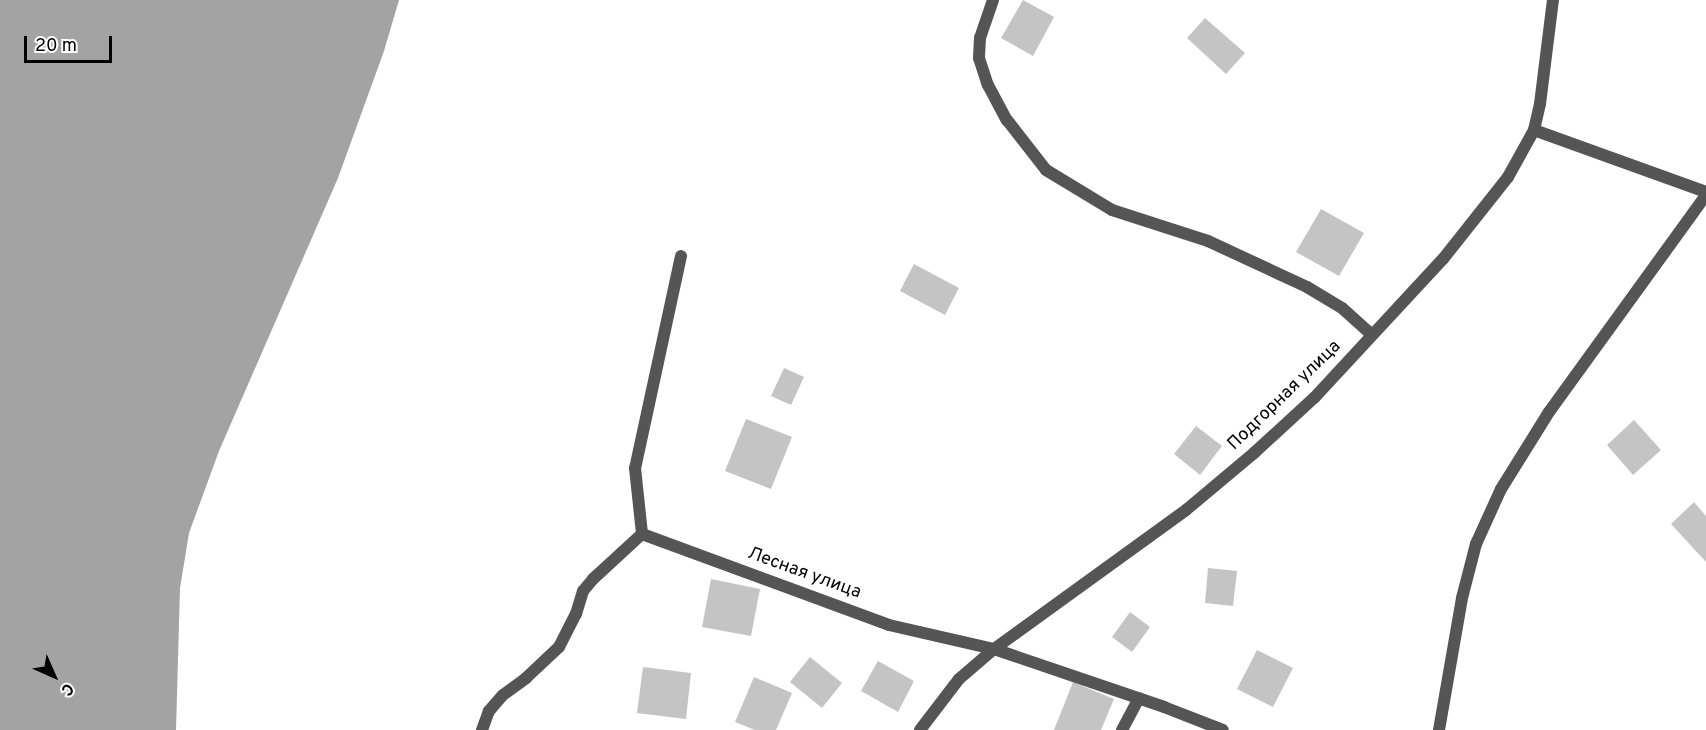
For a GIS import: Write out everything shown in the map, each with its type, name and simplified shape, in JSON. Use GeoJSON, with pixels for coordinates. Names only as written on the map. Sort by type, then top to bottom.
{"type":"FeatureCollection","features":[{"type":"Feature","properties":{"kind":"street"},"geometry":{"type":"LineString","coordinates":[[993,0],[980,38],[979,58],[988,85],[1007,120],[1046,170],[1112,210],[1208,241],[1307,287],[1342,308],[1372,335]]}},
{"type":"Feature","properties":{"kind":"street","name":"Подгорная улица"},"geometry":{"type":"LineString","coordinates":[[920,730],[959,679],[994,649],[1186,510],[1316,397],[1443,259],[1508,177],[1534,130],[1540,104],[1553,0]]}},
{"type":"Feature","properties":{"kind":"street"},"geometry":{"type":"LineString","coordinates":[[1439,730],[1462,598],[1476,544],[1501,489],[1549,412],[1706,193],[1534,130]]}},
{"type":"Feature","properties":{"kind":"street"},"geometry":{"type":"LineString","coordinates":[[482,730],[489,711],[503,695],[526,678],[559,647],[576,614],[583,591],[642,534],[635,468],[681,256]]}},
{"type":"Feature","properties":{"kind":"street","name":"Лесная улица"},"geometry":{"type":"LineString","coordinates":[[642,534],[889,625],[994,649],[1139,698],[1223,730]]}},
{"type":"Feature","properties":{"kind":"street"},"geometry":{"type":"LineString","coordinates":[[1122,730],[1139,698]]}},
{"type":"Feature","properties":{"kind":"shaded area"},"geometry":{"type":"Polygon","coordinates":[[[0,0],[399,0],[384,51],[338,178],[219,451],[189,533],[180,588],[176,730],[0,730],[0,0]]]}},
{"type":"Feature","properties":{"kind":"building"},"geometry":{"type":"Polygon","coordinates":[[[1023,0],[1054,17],[1033,56],[1001,38],[1023,0]]]}},
{"type":"Feature","properties":{"kind":"building"},"geometry":{"type":"Polygon","coordinates":[[[1205,18],[1245,53],[1226,74],[1187,38],[1205,18]]]}},
{"type":"Feature","properties":{"kind":"building"},"geometry":{"type":"Polygon","coordinates":[[[1321,209],[1364,233],[1339,276],[1296,252],[1321,209]]]}},
{"type":"Feature","properties":{"kind":"building"},"geometry":{"type":"Polygon","coordinates":[[[914,264],[959,288],[945,315],[900,291],[914,264]]]}},
{"type":"Feature","properties":{"kind":"building"},"geometry":{"type":"Polygon","coordinates":[[[784,368],[804,377],[791,405],[771,396],[784,368]]]}},
{"type":"Feature","properties":{"kind":"building"},"geometry":{"type":"Polygon","coordinates":[[[746,419],[792,437],[771,489],[725,471],[746,419]]]}},
{"type":"Feature","properties":{"kind":"building"},"geometry":{"type":"Polygon","coordinates":[[[1634,420],[1661,450],[1633,475],[1607,445],[1634,420]]]}},
{"type":"Feature","properties":{"kind":"building"},"geometry":{"type":"Polygon","coordinates":[[[1196,426],[1222,446],[1200,475],[1174,454],[1196,426]]]}},
{"type":"Feature","properties":{"kind":"building"},"geometry":{"type":"Polygon","coordinates":[[[1694,502],[1706,516],[1706,562],[1671,524],[1694,502]]]}},
{"type":"Feature","properties":{"kind":"building"},"geometry":{"type":"Polygon","coordinates":[[[1208,568],[1237,571],[1233,606],[1205,603],[1208,568]]]}},
{"type":"Feature","properties":{"kind":"building"},"geometry":{"type":"Polygon","coordinates":[[[711,579],[760,589],[751,636],[702,627],[711,579]]]}},
{"type":"Feature","properties":{"kind":"building"},"geometry":{"type":"Polygon","coordinates":[[[1130,612],[1150,627],[1132,652],[1112,637],[1130,612]]]}},
{"type":"Feature","properties":{"kind":"building"},"geometry":{"type":"Polygon","coordinates":[[[1257,650],[1293,668],[1273,707],[1237,689],[1257,650]]]}},
{"type":"Feature","properties":{"kind":"building"},"geometry":{"type":"Polygon","coordinates":[[[810,657],[842,683],[822,708],[790,682],[810,657]]]}},
{"type":"Feature","properties":{"kind":"building"},"geometry":{"type":"Polygon","coordinates":[[[878,661],[914,681],[898,712],[861,691],[878,661]]]}},
{"type":"Feature","properties":{"kind":"building"},"geometry":{"type":"Polygon","coordinates":[[[643,667],[691,673],[686,719],[637,713],[643,667]]]}},
{"type":"Feature","properties":{"kind":"building"},"geometry":{"type":"Polygon","coordinates":[[[754,677],[792,693],[776,730],[755,730],[735,722],[754,677]]]}},
{"type":"Feature","properties":{"kind":"building"},"geometry":{"type":"Polygon","coordinates":[[[1073,682],[1114,699],[1101,730],[1054,730],[1073,682]]]}}]}
